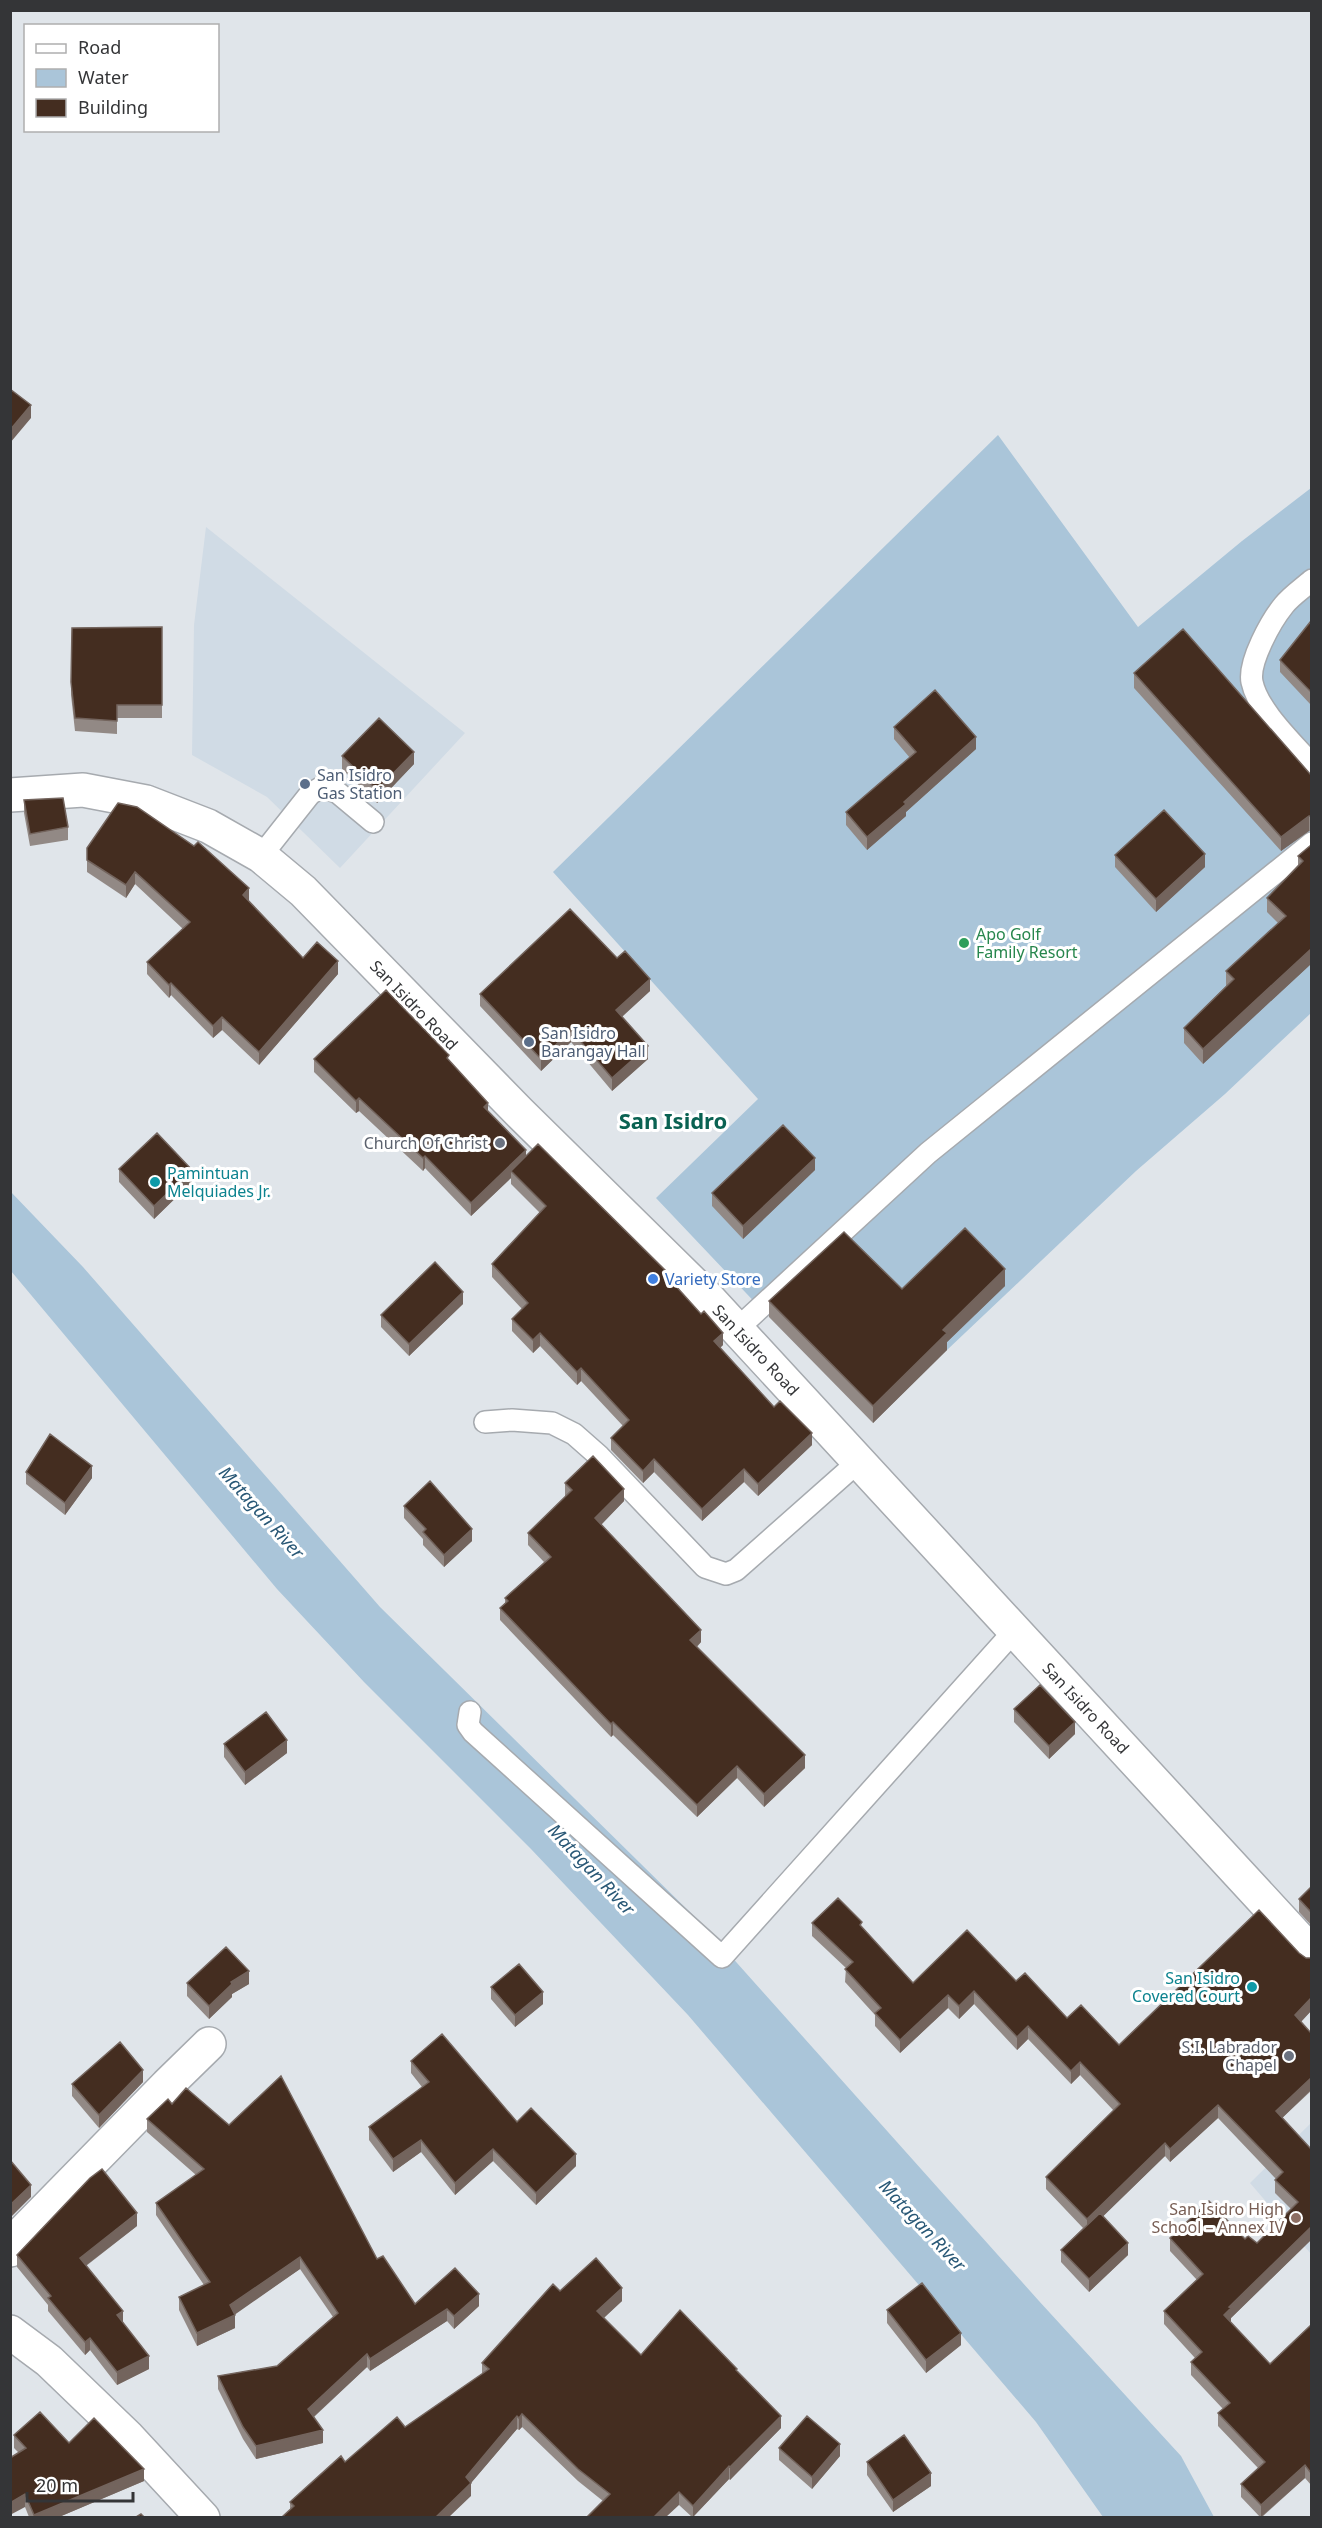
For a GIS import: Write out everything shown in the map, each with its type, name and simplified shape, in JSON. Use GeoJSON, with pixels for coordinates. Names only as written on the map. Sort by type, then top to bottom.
{"type":"FeatureCollection","features":[{"type":"Feature","properties":{"kind":"street","name":"San Isidro Road"},"geometry":{"type":"LineString","coordinates":[[10,795],[83,790],[146,802],[208,826],[261,856],[303,891],[519,1112],[737,1329],[1311,1953]]}},
{"type":"Feature","properties":{"kind":"street"},"geometry":{"type":"LineString","coordinates":[[10,2250],[31,2224],[209,2044]]}},
{"type":"Feature","properties":{"kind":"street"},"geometry":{"type":"LineString","coordinates":[[10,2332],[49,2361],[128,2437],[203,2517]]}},
{"type":"Feature","properties":{"kind":"lane"},"geometry":{"type":"LineString","coordinates":[[1311,580],[1284,604],[1266,633],[1254,660],[1251,681],[1262,706],[1311,765]]}},
{"type":"Feature","properties":{"kind":"lane"},"geometry":{"type":"LineString","coordinates":[[261,856],[310,794],[322,787],[337,792],[373,822]]}},
{"type":"Feature","properties":{"kind":"lane"},"geometry":{"type":"LineString","coordinates":[[737,1329],[928,1153],[1311,843]]}},
{"type":"Feature","properties":{"kind":"lane"},"geometry":{"type":"LineString","coordinates":[[485,1422],[512,1420],[552,1423],[574,1434],[599,1456],[705,1567],[726,1574],[736,1569],[858,1462]]}},
{"type":"Feature","properties":{"kind":"lane"},"geometry":{"type":"LineString","coordinates":[[470,1712],[468,1725],[473,1732],[722,1957],[1015,1630]]}},
{"type":"Feature","properties":{"kind":"shaded area"},"geometry":{"type":"Polygon","coordinates":[[[206,527],[465,733],[340,868],[267,797],[192,755],[194,625],[206,527]]]}},
{"type":"Feature","properties":{"kind":"shaded area","name":"San Isidro High School – Annex IV"},"geometry":{"type":"Polygon","coordinates":[[[1311,2123],[1311,2254],[1250,2183],[1311,2123]]]}},
{"type":"Feature","properties":{"kind":"water","name":"Apo Golf Family Resort"},"geometry":{"type":"Polygon","coordinates":[[[998,435],[1138,627],[1242,541],[1311,488],[1311,1013],[1225,1094],[1136,1171],[947,1350],[837,1242],[764,1312],[656,1198],[758,1099],[553,872],[998,435]]]}},
{"type":"Feature","properties":{"kind":"water","name":"Matagan River"},"geometry":{"type":"Polygon","coordinates":[[[10,1191],[83,1267],[380,1607],[704,1926],[1039,2301],[1181,2456],[1214,2517],[1103,2517],[1036,2422],[688,2015],[531,1849],[364,1682],[277,1589],[11,1271],[10,1191]]]}},
{"type":"Feature","properties":{"kind":"building"},"geometry":{"type":"Polygon","coordinates":[[[10,389],[31,405],[10,430],[10,389]]]}},
{"type":"Feature","properties":{"kind":"building"},"geometry":{"type":"Polygon","coordinates":[[[1311,621],[1311,692],[1280,660],[1311,621]]]}},
{"type":"Feature","properties":{"kind":"building"},"geometry":{"type":"Polygon","coordinates":[[[162,627],[162,705],[117,705],[117,721],[75,718],[71,682],[72,628],[162,627]]]}},
{"type":"Feature","properties":{"kind":"building"},"geometry":{"type":"Polygon","coordinates":[[[1183,629],[1311,775],[1311,816],[1281,837],[1134,673],[1183,629]]]}},
{"type":"Feature","properties":{"kind":"building"},"geometry":{"type":"Polygon","coordinates":[[[935,690],[976,737],[904,802],[906,804],[867,837],[846,812],[916,752],[894,727],[935,690]]]}},
{"type":"Feature","properties":{"kind":"building"},"geometry":{"type":"Polygon","coordinates":[[[379,718],[414,752],[377,790],[342,756],[379,718]]]}},
{"type":"Feature","properties":{"kind":"building"},"geometry":{"type":"Polygon","coordinates":[[[63,798],[68,827],[30,834],[24,800],[63,798]]]}},
{"type":"Feature","properties":{"kind":"building"},"geometry":{"type":"Polygon","coordinates":[[[118,803],[137,807],[194,846],[198,842],[249,888],[243,895],[303,958],[317,942],[338,961],[259,1052],[222,1017],[213,1026],[147,962],[190,922],[135,872],[126,885],[87,860],[87,848],[118,803]]]}},
{"type":"Feature","properties":{"kind":"building"},"geometry":{"type":"Polygon","coordinates":[[[1164,810],[1205,854],[1156,899],[1115,855],[1164,810]]]}},
{"type":"Feature","properties":{"kind":"building"},"geometry":{"type":"Polygon","coordinates":[[[1311,845],[1311,949],[1203,1049],[1184,1028],[1234,979],[1226,971],[1286,916],[1267,898],[1303,861],[1298,856],[1311,845]]]}},
{"type":"Feature","properties":{"kind":"building"},"geometry":{"type":"Polygon","coordinates":[[[570,909],[617,958],[625,951],[650,979],[616,1010],[648,1046],[612,1078],[571,1030],[541,1059],[480,994],[570,909]]]}},
{"type":"Feature","properties":{"kind":"building"},"geometry":{"type":"Polygon","coordinates":[[[386,990],[449,1055],[447,1058],[488,1103],[484,1107],[526,1150],[471,1203],[425,1156],[423,1158],[359,1098],[356,1101],[314,1059],[386,990]]]}},
{"type":"Feature","properties":{"kind":"building"},"geometry":{"type":"Polygon","coordinates":[[[783,1125],[815,1158],[743,1226],[712,1193],[783,1125]]]}},
{"type":"Feature","properties":{"kind":"building","name":"Pamintuan Melquiades Jr."},"geometry":{"type":"Polygon","coordinates":[[[157,1133],[192,1170],[154,1206],[119,1169],[157,1133]]]}},
{"type":"Feature","properties":{"kind":"building"},"geometry":{"type":"Polygon","coordinates":[[[538,1144],[667,1272],[665,1274],[701,1314],[704,1311],[723,1333],[714,1341],[774,1407],[780,1401],[812,1433],[758,1484],[744,1469],[702,1509],[654,1459],[643,1471],[611,1438],[629,1420],[581,1368],[577,1372],[540,1333],[533,1340],[512,1319],[528,1303],[492,1264],[546,1206],[511,1171],[538,1144]]]}},
{"type":"Feature","properties":{"kind":"building"},"geometry":{"type":"Polygon","coordinates":[[[965,1228],[1005,1269],[943,1330],[947,1333],[873,1406],[769,1301],[844,1232],[902,1289],[965,1228]]]}},
{"type":"Feature","properties":{"kind":"building"},"geometry":{"type":"Polygon","coordinates":[[[435,1262],[463,1292],[409,1344],[381,1315],[435,1262]]]}},
{"type":"Feature","properties":{"kind":"building"},"geometry":{"type":"Polygon","coordinates":[[[50,1434],[92,1466],[65,1503],[26,1472],[50,1434]]]}},
{"type":"Feature","properties":{"kind":"building"},"geometry":{"type":"Polygon","coordinates":[[[593,1456],[624,1489],[595,1518],[701,1630],[690,1640],[805,1755],[764,1794],[737,1766],[697,1805],[613,1722],[611,1724],[500,1608],[508,1601],[505,1598],[551,1557],[528,1533],[572,1490],[565,1483],[593,1456]]]}},
{"type":"Feature","properties":{"kind":"building"},"geometry":{"type":"Polygon","coordinates":[[[430,1481],[472,1529],[444,1555],[423,1532],[426,1529],[404,1506],[430,1481]]]}},
{"type":"Feature","properties":{"kind":"building"},"geometry":{"type":"Polygon","coordinates":[[[1040,1685],[1075,1722],[1049,1746],[1014,1709],[1040,1685]]]}},
{"type":"Feature","properties":{"kind":"building"},"geometry":{"type":"Polygon","coordinates":[[[266,1712],[287,1740],[245,1772],[224,1744],[266,1712]]]}},
{"type":"Feature","properties":{"kind":"building"},"geometry":{"type":"Polygon","coordinates":[[[1311,1887],[1311,1912],[1299,1899],[1311,1887]]]}},
{"type":"Feature","properties":{"kind":"building"},"geometry":{"type":"Polygon","coordinates":[[[838,1898],[862,1922],[860,1925],[913,1983],[967,1930],[1016,1981],[1025,1973],[1067,2018],[1081,2005],[1119,2045],[1259,1910],[1299,1953],[1306,1958],[1311,1958],[1311,1998],[1295,2015],[1311,2033],[1311,2078],[1276,2111],[1311,2149],[1311,2227],[1229,2307],[1231,2308],[1224,2315],[1270,2364],[1311,2325],[1311,2473],[1305,2465],[1261,2505],[1241,2484],[1265,2462],[1218,2413],[1230,2403],[1191,2362],[1202,2352],[1164,2311],[1203,2274],[1170,2238],[1209,2201],[1245,2239],[1248,2236],[1257,2243],[1298,2202],[1275,2180],[1283,2172],[1218,2105],[1170,2149],[1165,2143],[1087,2219],[1046,2177],[1120,2104],[1080,2062],[1071,2071],[1028,2026],[1017,2037],[974,1991],[959,2006],[948,1995],[900,2040],[875,2013],[881,2008],[845,1969],[853,1962],[812,1923],[838,1898]]]}},
{"type":"Feature","properties":{"kind":"building"},"geometry":{"type":"Polygon","coordinates":[[[226,1947],[249,1971],[231,1982],[232,1984],[209,2006],[187,1983],[226,1947]]]}},
{"type":"Feature","properties":{"kind":"building"},"geometry":{"type":"Polygon","coordinates":[[[519,1964],[543,1992],[515,2015],[491,1987],[519,1964]]]}},
{"type":"Feature","properties":{"kind":"building"},"geometry":{"type":"Polygon","coordinates":[[[442,2034],[517,2122],[531,2108],[576,2154],[536,2193],[493,2149],[455,2183],[421,2140],[393,2159],[369,2127],[429,2082],[411,2061],[442,2034]]]}},
{"type":"Feature","properties":{"kind":"building"},"geometry":{"type":"Polygon","coordinates":[[[120,2042],[143,2070],[99,2115],[72,2084],[120,2042]]]}},
{"type":"Feature","properties":{"kind":"building"},"geometry":{"type":"Polygon","coordinates":[[[281,2076],[377,2259],[383,2256],[415,2304],[455,2268],[479,2294],[454,2316],[447,2309],[370,2359],[367,2354],[308,2409],[323,2430],[256,2446],[243,2427],[218,2376],[277,2366],[338,2313],[300,2257],[230,2305],[235,2315],[197,2333],[179,2297],[210,2282],[156,2203],[204,2169],[147,2119],[168,2099],[172,2104],[186,2088],[229,2125],[281,2076]]]}},
{"type":"Feature","properties":{"kind":"building"},"geometry":{"type":"Polygon","coordinates":[[[10,2160],[31,2185],[10,2205],[10,2160]]]}},
{"type":"Feature","properties":{"kind":"building"},"geometry":{"type":"Polygon","coordinates":[[[102,2169],[137,2213],[80,2258],[123,2311],[117,2315],[149,2356],[117,2372],[90,2338],[85,2342],[48,2298],[51,2296],[17,2255],[90,2178],[102,2169]]]}},
{"type":"Feature","properties":{"kind":"building"},"geometry":{"type":"Polygon","coordinates":[[[1100,2213],[1128,2243],[1089,2279],[1061,2250],[1100,2213]]]}},
{"type":"Feature","properties":{"kind":"building"},"geometry":{"type":"Polygon","coordinates":[[[596,2258],[622,2288],[597,2311],[641,2355],[680,2310],[781,2416],[729,2466],[693,2506],[679,2492],[654,2517],[587,2517],[610,2494],[578,2469],[522,2414],[519,2418],[517,2416],[466,2477],[471,2483],[436,2517],[282,2517],[294,2506],[290,2502],[341,2456],[345,2462],[397,2417],[405,2427],[489,2369],[482,2363],[553,2284],[560,2291],[596,2258]]]}},
{"type":"Feature","properties":{"kind":"building"},"geometry":{"type":"Polygon","coordinates":[[[922,2283],[961,2333],[926,2360],[887,2310],[922,2283]]]}},
{"type":"Feature","properties":{"kind":"building"},"geometry":{"type":"Polygon","coordinates":[[[40,2412],[69,2443],[94,2418],[144,2469],[34,2515],[25,2494],[10,2503],[10,2458],[26,2448],[14,2435],[40,2412]]]}},
{"type":"Feature","properties":{"kind":"building"},"geometry":{"type":"Polygon","coordinates":[[[807,2416],[840,2444],[812,2477],[779,2448],[807,2416]]]}},
{"type":"Feature","properties":{"kind":"building"},"geometry":{"type":"Polygon","coordinates":[[[904,2435],[931,2473],[893,2500],[867,2462],[904,2435]]]}},
{"type":"Feature","properties":{"kind":"place","name":"San Isidro Gas Station"},"geometry":{"type":"Point","coordinates":[305,784]}},
{"type":"Feature","properties":{"kind":"place","name":"Apo Golf Family Resort"},"geometry":{"type":"Point","coordinates":[964,943]}},
{"type":"Feature","properties":{"kind":"place","name":"San Isidro Barangay Hall"},"geometry":{"type":"Point","coordinates":[529,1042]}},
{"type":"Feature","properties":{"kind":"place","name":"Church Of Christ"},"geometry":{"type":"Point","coordinates":[500,1143]}},
{"type":"Feature","properties":{"kind":"place","name":"Pamintuan Melquiades Jr."},"geometry":{"type":"Point","coordinates":[155,1182]}},
{"type":"Feature","properties":{"kind":"place","name":"Variety Store"},"geometry":{"type":"Point","coordinates":[653,1279]}},
{"type":"Feature","properties":{"kind":"place","name":"San Isidro Covered Court"},"geometry":{"type":"Point","coordinates":[1252,1987]}},
{"type":"Feature","properties":{"kind":"place","name":"S.I. Labrador Chapel"},"geometry":{"type":"Point","coordinates":[1289,2056]}},
{"type":"Feature","properties":{"kind":"place","name":"San Isidro High School – Annex IV"},"geometry":{"type":"Point","coordinates":[1296,2218]}},
{"type":"Feature","properties":{"kind":"district","name":"San Isidro"},"geometry":{"type":"Point","coordinates":[673,1120]}}]}
